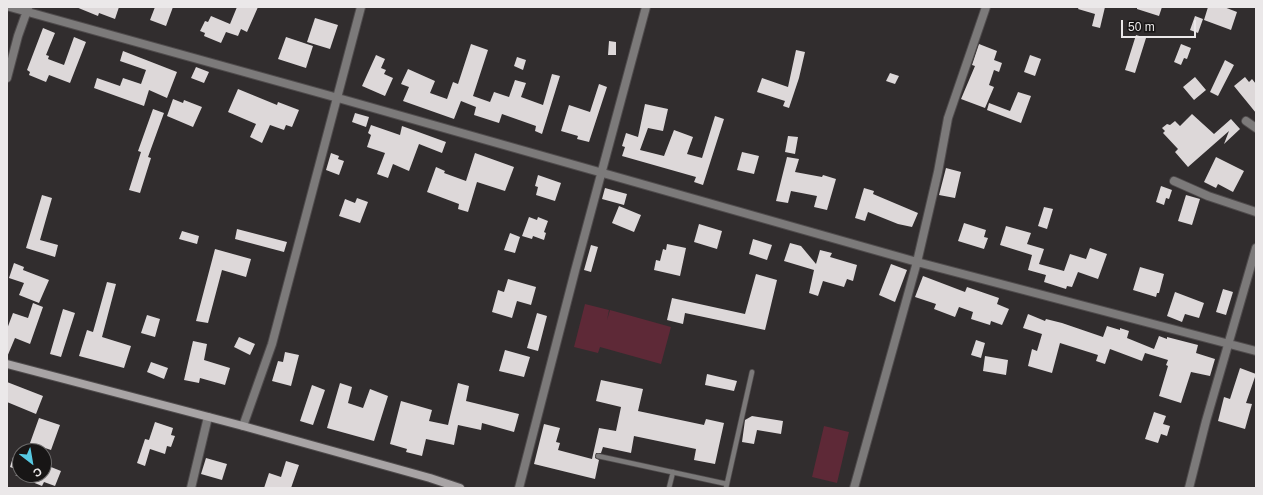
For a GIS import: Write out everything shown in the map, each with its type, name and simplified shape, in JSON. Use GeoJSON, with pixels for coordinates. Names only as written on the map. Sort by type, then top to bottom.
{"type":"FeatureCollection","features":[{"type":"Feature","properties":{"kind":"street"},"geometry":{"type":"LineString","coordinates":[[10,7],[27,9],[917,262],[1230,342],[1256,351]]}},
{"type":"Feature","properties":{"kind":"street"},"geometry":{"type":"LineString","coordinates":[[243,426],[272,344],[361,7]]}},
{"type":"Feature","properties":{"kind":"street"},"geometry":{"type":"LineString","coordinates":[[519,488],[646,7]]}},
{"type":"Feature","properties":{"kind":"street"},"geometry":{"type":"LineString","coordinates":[[854,488],[917,262],[938,172],[948,118],[986,7]]}},
{"type":"Feature","properties":{"kind":"street"},"geometry":{"type":"LineString","coordinates":[[7,78],[27,9]]}},
{"type":"Feature","properties":{"kind":"street"},"geometry":{"type":"LineString","coordinates":[[1246,121],[1256,128]]}},
{"type":"Feature","properties":{"kind":"street"},"geometry":{"type":"LineString","coordinates":[[1174,181],[1208,196],[1256,212]]}},
{"type":"Feature","properties":{"kind":"street"},"geometry":{"type":"LineString","coordinates":[[1189,488],[1206,421],[1256,248]]}},
{"type":"Feature","properties":{"kind":"street"},"geometry":{"type":"LineString","coordinates":[[7,364],[243,426],[430,478],[460,488]]}},
{"type":"Feature","properties":{"kind":"street"},"geometry":{"type":"LineString","coordinates":[[191,488],[208,417]]}},
{"type":"Feature","properties":{"kind":"lane"},"geometry":{"type":"LineString","coordinates":[[598,456],[673,472],[727,486],[752,372]]}},
{"type":"Feature","properties":{"kind":"lane"},"geometry":{"type":"LineString","coordinates":[[669,488],[673,472]]}},
{"type":"Feature","properties":{"kind":"shaded area"},"geometry":{"type":"Polygon","coordinates":[[[585,304],[609,310],[607,320],[610,310],[671,327],[661,364],[600,347],[598,353],[574,347],[585,304]]]}},
{"type":"Feature","properties":{"kind":"shaded area"},"geometry":{"type":"Polygon","coordinates":[[[824,426],[849,432],[837,483],[812,477],[824,426]]]}},
{"type":"Feature","properties":{"kind":"building"},"geometry":{"type":"Polygon","coordinates":[[[76,7],[119,7],[115,19],[99,13],[98,16],[76,7]]]}},
{"type":"Feature","properties":{"kind":"building"},"geometry":{"type":"Polygon","coordinates":[[[155,7],[173,7],[166,26],[150,20],[155,7]]]}},
{"type":"Feature","properties":{"kind":"building"},"geometry":{"type":"Polygon","coordinates":[[[237,7],[258,7],[247,32],[241,29],[238,36],[226,32],[221,43],[204,36],[205,33],[200,31],[205,21],[208,22],[211,16],[230,24],[237,7]]]}},
{"type":"Feature","properties":{"kind":"building"},"geometry":{"type":"Polygon","coordinates":[[[1079,7],[1105,7],[1100,28],[1092,26],[1095,14],[1078,9],[1079,7]]]}},
{"type":"Feature","properties":{"kind":"building"},"geometry":{"type":"Polygon","coordinates":[[[1137,7],[1162,7],[1159,16],[1137,9],[1137,7]]]}},
{"type":"Feature","properties":{"kind":"building"},"geometry":{"type":"Polygon","coordinates":[[[1208,7],[1224,7],[1237,12],[1231,30],[1204,20],[1208,7]]]}},
{"type":"Feature","properties":{"kind":"building"},"geometry":{"type":"Polygon","coordinates":[[[1195,16],[1203,19],[1198,33],[1190,30],[1195,16]]]}},
{"type":"Feature","properties":{"kind":"building"},"geometry":{"type":"Polygon","coordinates":[[[315,18],[338,25],[330,49],[307,42],[315,18]]]}},
{"type":"Feature","properties":{"kind":"building"},"geometry":{"type":"Polygon","coordinates":[[[43,28],[55,33],[46,55],[49,56],[48,59],[64,65],[74,37],[86,42],[70,83],[49,75],[46,82],[29,75],[30,72],[27,70],[43,28]]]}},
{"type":"Feature","properties":{"kind":"building"},"geometry":{"type":"Polygon","coordinates":[[[1136,35],[1146,38],[1135,73],[1125,70],[1136,35]]]}},
{"type":"Feature","properties":{"kind":"building"},"geometry":{"type":"Polygon","coordinates":[[[286,37],[313,46],[306,68],[278,59],[286,37]]]}},
{"type":"Feature","properties":{"kind":"building"},"geometry":{"type":"Polygon","coordinates":[[[609,41],[616,42],[616,55],[608,55],[609,41]]]}},
{"type":"Feature","properties":{"kind":"building"},"geometry":{"type":"Polygon","coordinates":[[[471,44],[488,50],[473,96],[490,102],[494,92],[509,97],[515,80],[526,83],[521,97],[543,105],[552,74],[560,76],[542,134],[535,131],[536,126],[502,114],[499,123],[474,115],[476,107],[461,101],[454,119],[403,101],[409,87],[401,84],[408,69],[435,81],[430,93],[447,99],[453,82],[458,84],[471,44]]]}},
{"type":"Feature","properties":{"kind":"building"},"geometry":{"type":"Polygon","coordinates":[[[979,44],[997,51],[994,60],[1002,63],[999,72],[994,70],[989,85],[994,87],[985,108],[961,99],[975,66],[972,65],[979,44]]]}},
{"type":"Feature","properties":{"kind":"building"},"geometry":{"type":"Polygon","coordinates":[[[1181,44],[1191,48],[1187,59],[1184,58],[1181,65],[1174,62],[1181,44]]]}},
{"type":"Feature","properties":{"kind":"building"},"geometry":{"type":"Polygon","coordinates":[[[796,50],[805,52],[799,78],[789,108],[783,106],[785,101],[757,92],[762,78],[788,87],[796,50]]]}},
{"type":"Feature","properties":{"kind":"building"},"geometry":{"type":"Polygon","coordinates":[[[123,51],[177,72],[167,98],[149,90],[144,106],[94,88],[97,78],[120,86],[123,78],[141,84],[146,70],[120,61],[123,51]]]}},
{"type":"Feature","properties":{"kind":"building"},"geometry":{"type":"Polygon","coordinates":[[[376,55],[385,59],[381,68],[386,70],[384,74],[393,78],[385,96],[362,86],[376,55]]]}},
{"type":"Feature","properties":{"kind":"building"},"geometry":{"type":"Polygon","coordinates":[[[1030,55],[1041,59],[1035,76],[1024,72],[1030,55]]]}},
{"type":"Feature","properties":{"kind":"building"},"geometry":{"type":"Polygon","coordinates":[[[517,57],[526,60],[523,70],[514,66],[517,57]]]}},
{"type":"Feature","properties":{"kind":"building"},"geometry":{"type":"Polygon","coordinates":[[[1225,60],[1234,65],[1218,96],[1210,92],[1225,60]]]}},
{"type":"Feature","properties":{"kind":"building"},"geometry":{"type":"Polygon","coordinates":[[[196,67],[209,72],[204,83],[191,78],[196,67]]]}},
{"type":"Feature","properties":{"kind":"building"},"geometry":{"type":"Polygon","coordinates":[[[890,73],[899,76],[895,84],[886,81],[890,73]]]}},
{"type":"Feature","properties":{"kind":"building"},"geometry":{"type":"Polygon","coordinates":[[[1195,77],[1206,90],[1194,100],[1183,87],[1195,77]]]}},
{"type":"Feature","properties":{"kind":"building"},"geometry":{"type":"Polygon","coordinates":[[[1245,77],[1249,82],[1252,79],[1256,84],[1256,113],[1234,86],[1245,77]]]}},
{"type":"Feature","properties":{"kind":"building"},"geometry":{"type":"Polygon","coordinates":[[[599,84],[607,87],[589,142],[577,139],[578,136],[561,131],[569,105],[590,112],[599,84]]]}},
{"type":"Feature","properties":{"kind":"building"},"geometry":{"type":"Polygon","coordinates":[[[238,89],[277,105],[278,102],[299,110],[292,127],[286,125],[284,130],[270,125],[262,143],[250,137],[256,124],[228,112],[238,89]]]}},
{"type":"Feature","properties":{"kind":"building"},"geometry":{"type":"Polygon","coordinates":[[[1018,92],[1031,96],[1021,123],[987,110],[989,103],[1010,111],[1018,92]]]}},
{"type":"Feature","properties":{"kind":"building"},"geometry":{"type":"Polygon","coordinates":[[[173,99],[183,103],[184,100],[202,107],[193,127],[167,116],[173,99]]]}},
{"type":"Feature","properties":{"kind":"building"},"geometry":{"type":"Polygon","coordinates":[[[645,104],[668,109],[663,131],[648,128],[640,150],[664,156],[674,130],[693,137],[687,154],[702,158],[715,116],[724,119],[703,185],[694,182],[696,177],[622,156],[625,147],[622,146],[626,133],[638,137],[645,104]]]}},
{"type":"Feature","properties":{"kind":"building"},"geometry":{"type":"Polygon","coordinates":[[[153,109],[164,113],[148,157],[151,158],[140,193],[129,190],[141,152],[138,151],[153,109]]]}},
{"type":"Feature","properties":{"kind":"building"},"geometry":{"type":"Polygon","coordinates":[[[355,113],[369,117],[366,127],[352,122],[355,113]]]}},
{"type":"Feature","properties":{"kind":"building"},"geometry":{"type":"Polygon","coordinates":[[[1192,114],[1214,134],[1231,119],[1240,129],[1224,144],[1229,131],[1188,167],[1175,152],[1178,149],[1163,133],[1165,131],[1162,128],[1175,121],[1180,126],[1192,114]]]}},
{"type":"Feature","properties":{"kind":"building"},"geometry":{"type":"Polygon","coordinates":[[[371,125],[400,135],[402,126],[446,142],[442,153],[419,144],[409,171],[393,164],[388,178],[377,174],[385,153],[367,147],[371,135],[368,133],[371,125]]]}},
{"type":"Feature","properties":{"kind":"building"},"geometry":{"type":"Polygon","coordinates":[[[788,136],[798,137],[795,154],[785,152],[788,136]]]}},
{"type":"Feature","properties":{"kind":"building"},"geometry":{"type":"Polygon","coordinates":[[[742,152],[759,156],[754,174],[737,170],[742,152]]]}},
{"type":"Feature","properties":{"kind":"building"},"geometry":{"type":"Polygon","coordinates":[[[331,153],[339,156],[338,159],[344,161],[339,175],[326,170],[331,153]]]}},
{"type":"Feature","properties":{"kind":"building"},"geometry":{"type":"Polygon","coordinates":[[[475,153],[514,167],[505,191],[477,182],[468,212],[458,209],[459,204],[427,192],[436,167],[445,171],[444,173],[466,181],[475,153]]]}},
{"type":"Feature","properties":{"kind":"building"},"geometry":{"type":"Polygon","coordinates":[[[787,157],[799,159],[795,172],[822,177],[823,175],[836,179],[827,210],[814,207],[817,196],[791,191],[788,203],[776,201],[787,157]]]}},
{"type":"Feature","properties":{"kind":"building"},"geometry":{"type":"Polygon","coordinates":[[[1216,157],[1244,171],[1233,192],[1218,184],[1216,188],[1204,182],[1216,157]]]}},
{"type":"Feature","properties":{"kind":"building"},"geometry":{"type":"Polygon","coordinates":[[[946,168],[961,172],[955,198],[939,195],[946,168]]]}},
{"type":"Feature","properties":{"kind":"building"},"geometry":{"type":"Polygon","coordinates":[[[538,175],[561,183],[555,201],[536,195],[538,187],[535,186],[538,175]]]}},
{"type":"Feature","properties":{"kind":"building"},"geometry":{"type":"Polygon","coordinates":[[[1161,186],[1172,190],[1169,199],[1166,198],[1164,205],[1156,202],[1161,186]]]}},
{"type":"Feature","properties":{"kind":"building"},"geometry":{"type":"Polygon","coordinates":[[[605,188],[627,194],[624,205],[602,199],[605,188]]]}},
{"type":"Feature","properties":{"kind":"building"},"geometry":{"type":"Polygon","coordinates":[[[864,188],[874,191],[873,194],[918,213],[912,227],[898,224],[868,212],[865,221],[855,218],[864,188]]]}},
{"type":"Feature","properties":{"kind":"building"},"geometry":{"type":"Polygon","coordinates":[[[42,195],[52,198],[40,240],[58,245],[55,257],[26,248],[42,195]]]}},
{"type":"Feature","properties":{"kind":"building"},"geometry":{"type":"Polygon","coordinates":[[[1186,195],[1200,199],[1192,225],[1178,221],[1186,195]]]}},
{"type":"Feature","properties":{"kind":"building"},"geometry":{"type":"Polygon","coordinates":[[[357,198],[368,202],[360,223],[339,216],[345,199],[355,203],[357,198]]]}},
{"type":"Feature","properties":{"kind":"building"},"geometry":{"type":"Polygon","coordinates":[[[619,206],[641,215],[634,232],[612,223],[619,206]]]}},
{"type":"Feature","properties":{"kind":"building"},"geometry":{"type":"Polygon","coordinates":[[[1044,207],[1053,209],[1047,229],[1038,226],[1044,207]]]}},
{"type":"Feature","properties":{"kind":"building"},"geometry":{"type":"Polygon","coordinates":[[[529,217],[537,220],[538,217],[548,221],[544,232],[546,233],[544,240],[533,236],[532,239],[522,236],[529,217]]]}},
{"type":"Feature","properties":{"kind":"building"},"geometry":{"type":"Polygon","coordinates":[[[964,223],[986,230],[984,237],[988,238],[984,249],[958,241],[964,223]]]}},
{"type":"Feature","properties":{"kind":"building"},"geometry":{"type":"Polygon","coordinates":[[[699,224],[722,231],[717,249],[694,242],[699,224]]]}},
{"type":"Feature","properties":{"kind":"building"},"geometry":{"type":"Polygon","coordinates":[[[1006,226],[1031,233],[1027,244],[1044,249],[1039,264],[1064,271],[1070,254],[1086,259],[1090,248],[1107,254],[1098,279],[1078,272],[1072,287],[1067,286],[1066,289],[1044,282],[1046,275],[1028,270],[1032,255],[1000,245],[1006,226]]]}},
{"type":"Feature","properties":{"kind":"building"},"geometry":{"type":"Polygon","coordinates":[[[237,229],[287,242],[284,252],[235,239],[237,229]]]}},
{"type":"Feature","properties":{"kind":"building"},"geometry":{"type":"Polygon","coordinates":[[[182,231],[199,236],[197,244],[179,239],[182,231]]]}},
{"type":"Feature","properties":{"kind":"building"},"geometry":{"type":"Polygon","coordinates":[[[510,233],[520,237],[515,253],[504,250],[510,233]]]}},
{"type":"Feature","properties":{"kind":"building"},"geometry":{"type":"Polygon","coordinates":[[[753,239],[772,245],[767,260],[749,254],[753,239]]]}},
{"type":"Feature","properties":{"kind":"building"},"geometry":{"type":"Polygon","coordinates":[[[790,243],[801,246],[816,264],[820,250],[832,253],[830,257],[857,265],[853,281],[847,279],[844,287],[823,281],[818,296],[809,293],[814,270],[784,261],[790,243]]]}},
{"type":"Feature","properties":{"kind":"building"},"geometry":{"type":"Polygon","coordinates":[[[667,244],[686,248],[680,276],[654,270],[656,260],[660,261],[663,249],[666,250],[667,244]]]}},
{"type":"Feature","properties":{"kind":"building"},"geometry":{"type":"Polygon","coordinates":[[[591,245],[598,247],[591,272],[584,270],[591,245]]]}},
{"type":"Feature","properties":{"kind":"building"},"geometry":{"type":"Polygon","coordinates":[[[215,249],[251,259],[246,277],[222,270],[208,323],[196,321],[215,249]]]}},
{"type":"Feature","properties":{"kind":"building"},"geometry":{"type":"Polygon","coordinates":[[[14,263],[24,267],[23,270],[49,280],[39,303],[19,295],[24,283],[9,278],[14,263]]]}},
{"type":"Feature","properties":{"kind":"building"},"geometry":{"type":"Polygon","coordinates":[[[891,264],[907,270],[895,302],[879,295],[891,264]]]}},
{"type":"Feature","properties":{"kind":"building"},"geometry":{"type":"Polygon","coordinates":[[[1140,267],[1164,274],[1159,293],[1157,293],[1156,297],[1133,290],[1140,267]]]}},
{"type":"Feature","properties":{"kind":"building"},"geometry":{"type":"Polygon","coordinates":[[[756,274],[777,280],[765,330],[685,313],[683,324],[667,320],[672,298],[745,314],[756,274]]]}},
{"type":"Feature","properties":{"kind":"building"},"geometry":{"type":"Polygon","coordinates":[[[923,276],[965,292],[967,287],[999,298],[997,304],[1009,309],[1002,325],[991,321],[990,325],[971,319],[973,312],[959,307],[955,317],[934,309],[936,304],[915,297],[923,276]]]}},
{"type":"Feature","properties":{"kind":"building"},"geometry":{"type":"Polygon","coordinates":[[[508,279],[536,287],[531,305],[517,301],[512,318],[492,312],[498,290],[504,292],[508,279]]]}},
{"type":"Feature","properties":{"kind":"building"},"geometry":{"type":"Polygon","coordinates":[[[107,282],[116,284],[102,337],[131,346],[124,368],[79,356],[87,330],[93,332],[107,282]]]}},
{"type":"Feature","properties":{"kind":"building"},"geometry":{"type":"Polygon","coordinates":[[[1223,289],[1233,292],[1226,315],[1216,312],[1223,289]]]}},
{"type":"Feature","properties":{"kind":"building"},"geometry":{"type":"Polygon","coordinates":[[[1175,292],[1204,303],[1199,318],[1185,314],[1182,322],[1167,316],[1175,292]]]}},
{"type":"Feature","properties":{"kind":"building"},"geometry":{"type":"Polygon","coordinates":[[[33,303],[43,307],[30,344],[15,338],[7,357],[7,329],[13,313],[28,318],[33,303]]]}},
{"type":"Feature","properties":{"kind":"building"},"geometry":{"type":"Polygon","coordinates":[[[63,309],[75,313],[61,357],[50,354],[63,309]]]}},
{"type":"Feature","properties":{"kind":"building"},"geometry":{"type":"Polygon","coordinates":[[[537,313],[547,316],[538,351],[527,348],[537,313]]]}},
{"type":"Feature","properties":{"kind":"building"},"geometry":{"type":"Polygon","coordinates":[[[1028,314],[1045,321],[1046,319],[1062,323],[1103,337],[1107,326],[1120,330],[1120,328],[1129,331],[1127,338],[1154,349],[1159,336],[1167,339],[1167,337],[1198,345],[1196,353],[1215,359],[1210,376],[1191,372],[1181,403],[1159,396],[1168,366],[1166,365],[1168,360],[1145,353],[1142,361],[1110,349],[1105,364],[1096,361],[1098,355],[1060,343],[1052,373],[1028,366],[1032,349],[1037,351],[1042,334],[1023,328],[1028,314]]]}},
{"type":"Feature","properties":{"kind":"building"},"geometry":{"type":"Polygon","coordinates":[[[147,315],[160,319],[155,337],[141,333],[147,315]]]}},
{"type":"Feature","properties":{"kind":"building"},"geometry":{"type":"Polygon","coordinates":[[[239,337],[255,344],[250,355],[234,347],[239,337]]]}},
{"type":"Feature","properties":{"kind":"building"},"geometry":{"type":"Polygon","coordinates":[[[976,340],[985,343],[981,358],[971,355],[976,340]]]}},
{"type":"Feature","properties":{"kind":"building"},"geometry":{"type":"Polygon","coordinates":[[[193,341],[207,344],[204,360],[230,368],[225,385],[200,378],[199,383],[184,380],[193,341]]]}},
{"type":"Feature","properties":{"kind":"building"},"geometry":{"type":"Polygon","coordinates":[[[505,350],[530,357],[524,377],[499,371],[505,350]]]}},
{"type":"Feature","properties":{"kind":"building"},"geometry":{"type":"Polygon","coordinates":[[[285,352],[299,355],[291,386],[272,381],[278,361],[283,362],[285,352]]]}},
{"type":"Feature","properties":{"kind":"building"},"geometry":{"type":"Polygon","coordinates":[[[985,356],[1008,360],[1006,375],[983,371],[985,356]]]}},
{"type":"Feature","properties":{"kind":"building"},"geometry":{"type":"Polygon","coordinates":[[[151,362],[168,368],[164,379],[147,372],[151,362]]]}},
{"type":"Feature","properties":{"kind":"building"},"geometry":{"type":"Polygon","coordinates":[[[1240,368],[1256,374],[1246,403],[1252,404],[1245,429],[1218,421],[1224,397],[1230,399],[1240,368]]]}},
{"type":"Feature","properties":{"kind":"building"},"geometry":{"type":"Polygon","coordinates":[[[707,374],[737,381],[734,391],[705,385],[707,374]]]}},
{"type":"Feature","properties":{"kind":"building"},"geometry":{"type":"Polygon","coordinates":[[[601,380],[643,389],[638,411],[704,425],[706,419],[724,423],[715,464],[694,460],[696,449],[634,436],[631,453],[603,447],[601,453],[596,453],[595,458],[599,460],[595,479],[534,464],[544,424],[560,428],[556,442],[560,443],[558,450],[592,459],[599,428],[616,431],[621,407],[596,401],[601,380]]]}},
{"type":"Feature","properties":{"kind":"building"},"geometry":{"type":"Polygon","coordinates":[[[7,382],[43,396],[36,414],[7,402],[7,382]]]}},
{"type":"Feature","properties":{"kind":"building"},"geometry":{"type":"Polygon","coordinates":[[[340,383],[352,387],[348,403],[363,408],[370,389],[388,396],[374,441],[327,428],[340,383]]]}},
{"type":"Feature","properties":{"kind":"building"},"geometry":{"type":"Polygon","coordinates":[[[458,383],[469,386],[466,401],[519,414],[514,432],[482,423],[481,430],[458,425],[454,445],[426,439],[422,456],[406,452],[407,449],[390,444],[401,401],[432,410],[429,421],[448,425],[458,383]]]}},
{"type":"Feature","properties":{"kind":"building"},"geometry":{"type":"Polygon","coordinates":[[[312,385],[325,390],[313,425],[300,421],[312,385]]]}},
{"type":"Feature","properties":{"kind":"building"},"geometry":{"type":"Polygon","coordinates":[[[1154,412],[1166,416],[1163,424],[1170,426],[1167,436],[1161,434],[1158,443],[1145,439],[1154,412]]]}},
{"type":"Feature","properties":{"kind":"building"},"geometry":{"type":"Polygon","coordinates":[[[752,416],[783,421],[781,434],[757,430],[754,444],[742,442],[745,420],[752,416]]]}},
{"type":"Feature","properties":{"kind":"building"},"geometry":{"type":"Polygon","coordinates":[[[39,418],[60,425],[52,447],[52,443],[30,443],[39,418]]]}},
{"type":"Feature","properties":{"kind":"building"},"geometry":{"type":"Polygon","coordinates":[[[155,422],[173,428],[171,435],[175,436],[171,447],[167,446],[165,454],[150,449],[145,466],[137,463],[145,439],[149,440],[155,422]]]}},
{"type":"Feature","properties":{"kind":"building"},"geometry":{"type":"Polygon","coordinates":[[[206,458],[227,464],[222,480],[201,474],[206,458]]]}},
{"type":"Feature","properties":{"kind":"building"},"geometry":{"type":"Polygon","coordinates":[[[286,461],[299,465],[291,488],[264,488],[269,473],[281,477],[286,461]]]}},
{"type":"Feature","properties":{"kind":"building"},"geometry":{"type":"Polygon","coordinates":[[[52,467],[61,471],[55,486],[47,483],[52,483],[52,467]]]}},
{"type":"Feature","properties":{"kind":"building"},"geometry":{"type":"Polygon","coordinates":[[[35,483],[44,483],[42,486],[35,483]]]}}]}
